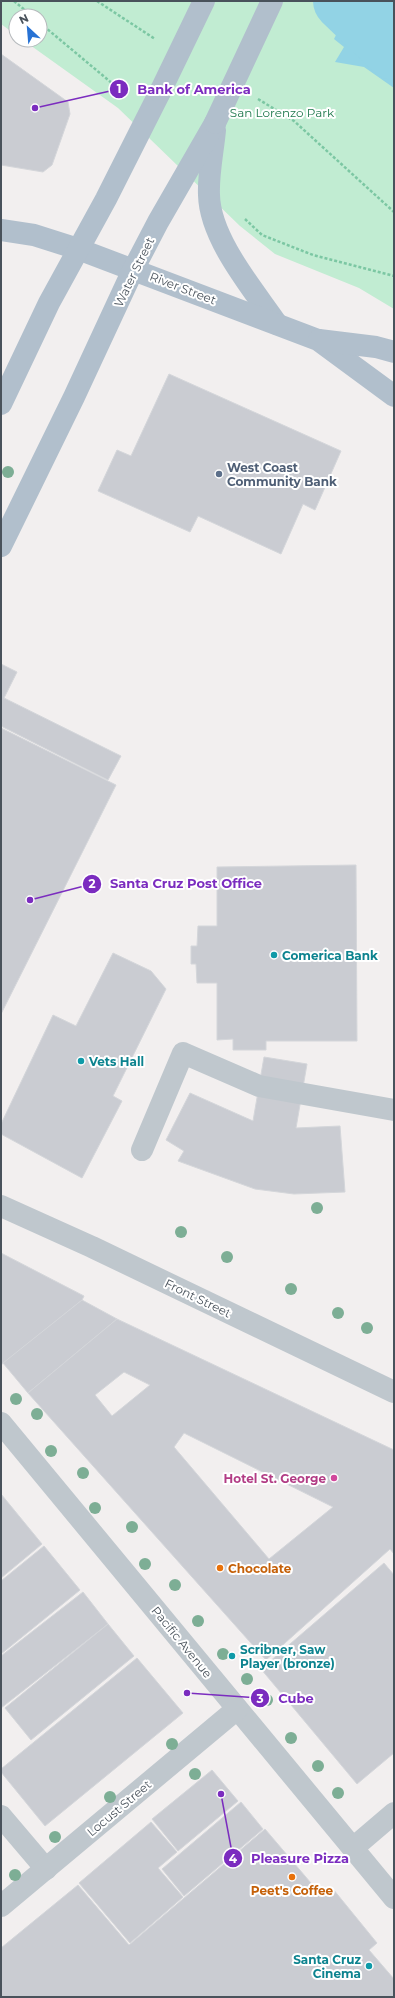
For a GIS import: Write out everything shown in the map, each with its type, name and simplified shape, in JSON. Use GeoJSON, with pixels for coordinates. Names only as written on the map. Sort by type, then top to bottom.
{"type":"FeatureCollection","features":[{"type":"Feature","properties":{"kind":"main road"},"geometry":{"type":"LineString","coordinates":[[1,404],[78,249],[106,200],[204,1]]}},
{"type":"Feature","properties":{"kind":"main road","name":"Water Street"},"geometry":{"type":"LineString","coordinates":[[1,546],[98,349],[133,270],[158,222],[215,123],[272,1]]}},
{"type":"Feature","properties":{"kind":"main road"},"geometry":{"type":"LineString","coordinates":[[215,123],[209,195],[214,224],[227,250],[277,324]]}},
{"type":"Feature","properties":{"kind":"main road","name":"River Street"},"geometry":{"type":"LineString","coordinates":[[1,230],[34,235],[78,249],[318,340],[376,347],[394,352]]}},
{"type":"Feature","properties":{"kind":"main road","name":"River Street"},"geometry":{"type":"LineString","coordinates":[[318,340],[394,396]]}},
{"type":"Feature","properties":{"kind":"street"},"geometry":{"type":"LineString","coordinates":[[142,1150],[183,1053],[259,1086],[394,1110]]}},
{"type":"Feature","properties":{"kind":"street","name":"Front Street"},"geometry":{"type":"LineString","coordinates":[[1,1206],[92,1247],[394,1392]]}},
{"type":"Feature","properties":{"kind":"street","name":"Pacific Avenue"},"geometry":{"type":"LineString","coordinates":[[1,1423],[394,1898]]}},
{"type":"Feature","properties":{"kind":"street","name":"Locust Street"},"geometry":{"type":"LineString","coordinates":[[1,1906],[237,1709]]}},
{"type":"Feature","properties":{"kind":"street"},"geometry":{"type":"LineString","coordinates":[[353,1848],[394,1813]]}},
{"type":"Feature","properties":{"kind":"street"},"geometry":{"type":"LineString","coordinates":[[1,1816],[46,1869]]}},
{"type":"Feature","properties":{"kind":"path"},"geometry":{"type":"LineString","coordinates":[[14,1],[22,8]]}},
{"type":"Feature","properties":{"kind":"path"},"geometry":{"type":"LineString","coordinates":[[48,30],[119,89]]}},
{"type":"Feature","properties":{"kind":"path"},"geometry":{"type":"LineString","coordinates":[[240,215],[262,235],[313,254],[394,276]]}},
{"type":"Feature","properties":{"kind":"green space","name":"San Lorenzo Park"},"geometry":{"type":"Polygon","coordinates":[[[1,1],[394,1],[394,309],[359,288],[275,254],[240,226],[118,108],[34,48],[48,48],[48,8],[8,8],[8,29],[1,24],[1,1]]]}},
{"type":"Feature","properties":{"kind":"water"},"geometry":{"type":"Polygon","coordinates":[[[353,1],[394,1],[394,88],[364,67],[335,62],[344,47],[334,39],[353,1]]]}},
{"type":"Feature","properties":{"kind":"building"},"geometry":{"type":"Polygon","coordinates":[[[1,54],[68,102],[70,114],[52,165],[43,172],[1,165],[1,54]]]}},
{"type":"Feature","properties":{"kind":"building","name":"West Coast Community Bank"},"geometry":{"type":"Polygon","coordinates":[[[169,374],[341,451],[315,510],[303,504],[281,554],[198,516],[190,532],[98,491],[117,450],[131,456],[169,374]]]}},
{"type":"Feature","properties":{"kind":"building"},"geometry":{"type":"Polygon","coordinates":[[[1,664],[17,672],[4,698],[121,756],[108,780],[1,726],[1,664]]]}},
{"type":"Feature","properties":{"kind":"building"},"geometry":{"type":"Polygon","coordinates":[[[1,728],[116,785],[1,1014],[1,728]]]}},
{"type":"Feature","properties":{"kind":"building","name":"Comerica Bank"},"geometry":{"type":"Polygon","coordinates":[[[356,865],[357,1041],[266,1041],[266,1050],[233,1050],[233,1039],[217,1040],[217,983],[197,983],[196,964],[191,964],[191,946],[197,946],[198,926],[217,926],[217,867],[356,865]]]}},
{"type":"Feature","properties":{"kind":"building","name":"Vets Hall"},"geometry":{"type":"Polygon","coordinates":[[[113,953],[151,971],[166,989],[113,1096],[122,1101],[82,1178],[1,1134],[1,1124],[53,1015],[76,1026],[113,953]]]}},
{"type":"Feature","properties":{"kind":"building"},"geometry":{"type":"Polygon","coordinates":[[[264,1057],[307,1064],[296,1128],[340,1126],[345,1192],[294,1194],[255,1189],[178,1161],[184,1151],[166,1140],[190,1093],[253,1121],[264,1057]]]}},
{"type":"Feature","properties":{"kind":"building"},"geometry":{"type":"Polygon","coordinates":[[[1,1253],[84,1296],[82,1300],[1,1365],[1,1253]]]}},
{"type":"Feature","properties":{"kind":"building"},"geometry":{"type":"Polygon","coordinates":[[[82,1300],[117,1319],[28,1393],[3,1363],[82,1300]]]}},
{"type":"Feature","properties":{"kind":"building","name":"Hotel St. George"},"geometry":{"type":"Polygon","coordinates":[[[117,1319],[394,1450],[394,1554],[390,1549],[266,1660],[28,1393],[117,1319]],[[124,1372],[95,1395],[112,1416],[150,1385],[124,1372]],[[184,1433],[174,1447],[269,1559],[333,1507],[184,1433]]]}},
{"type":"Feature","properties":{"kind":"building"},"geometry":{"type":"Polygon","coordinates":[[[1,1494],[42,1544],[1,1578],[1,1494]]]}},
{"type":"Feature","properties":{"kind":"building"},"geometry":{"type":"Polygon","coordinates":[[[44,1546],[80,1590],[1,1654],[1,1581],[44,1546]]]}},
{"type":"Feature","properties":{"kind":"building"},"geometry":{"type":"Polygon","coordinates":[[[384,1563],[394,1575],[394,1753],[357,1784],[261,1669],[384,1563]]]}},
{"type":"Feature","properties":{"kind":"building"},"geometry":{"type":"Polygon","coordinates":[[[83,1592],[108,1624],[1,1708],[1,1656],[83,1592]]]}},
{"type":"Feature","properties":{"kind":"building"},"geometry":{"type":"Polygon","coordinates":[[[108,1624],[134,1656],[31,1740],[5,1708],[108,1624]]]}},
{"type":"Feature","properties":{"kind":"building"},"geometry":{"type":"Polygon","coordinates":[[[137,1658],[183,1713],[45,1826],[1,1772],[1,1769],[137,1658]]]}},
{"type":"Feature","properties":{"kind":"building"},"geometry":{"type":"Polygon","coordinates":[[[212,1770],[238,1801],[178,1851],[152,1819],[212,1770]]]}},
{"type":"Feature","properties":{"kind":"building"},"geometry":{"type":"Polygon","coordinates":[[[241,1802],[263,1829],[184,1896],[162,1869],[241,1802]]]}},
{"type":"Feature","properties":{"kind":"building"},"geometry":{"type":"Polygon","coordinates":[[[151,1822],[177,1852],[158,1868],[183,1897],[130,1943],[79,1883],[151,1822]]]}},
{"type":"Feature","properties":{"kind":"building"},"geometry":{"type":"Polygon","coordinates":[[[265,1829],[322,1896],[333,1889],[377,1943],[369,1950],[394,1979],[394,1997],[1,1997],[1,1948],[78,1885],[129,1945],[265,1829]]]}},
{"type":"Feature","properties":{"kind":"waterway"},"geometry":{"type":"LineString","coordinates":[[342,1],[394,51]]}},
{"type":"Feature","properties":{"kind":"place","name":"Bank of America"},"geometry":{"type":"Point","coordinates":[35,108]}},
{"type":"Feature","properties":{"kind":"place","name":"West Coast Community Bank"},"geometry":{"type":"Point","coordinates":[219,474]}},
{"type":"Feature","properties":{"kind":"place","name":"Santa Cruz Post Office"},"geometry":{"type":"Point","coordinates":[30,900]}},
{"type":"Feature","properties":{"kind":"place","name":"Comerica Bank"},"geometry":{"type":"Point","coordinates":[274,955]}},
{"type":"Feature","properties":{"kind":"place","name":"Vets Hall"},"geometry":{"type":"Point","coordinates":[81,1061]}},
{"type":"Feature","properties":{"kind":"place","name":"Hotel St. George"},"geometry":{"type":"Point","coordinates":[334,1478]}},
{"type":"Feature","properties":{"kind":"place","name":"Chocolate"},"geometry":{"type":"Point","coordinates":[220,1568]}},
{"type":"Feature","properties":{"kind":"place","name":"Scribner, Saw Player (bronze)"},"geometry":{"type":"Point","coordinates":[232,1656]}},
{"type":"Feature","properties":{"kind":"place","name":"Cube"},"geometry":{"type":"Point","coordinates":[187,1693]}},
{"type":"Feature","properties":{"kind":"place","name":"Pleasure Pizza"},"geometry":{"type":"Point","coordinates":[221,1794]}},
{"type":"Feature","properties":{"kind":"place","name":"Peet's Coffee"},"geometry":{"type":"Point","coordinates":[292,1877]}},
{"type":"Feature","properties":{"kind":"place","name":"Santa Cruz Cinema"},"geometry":{"type":"Point","coordinates":[369,1966]}}]}
